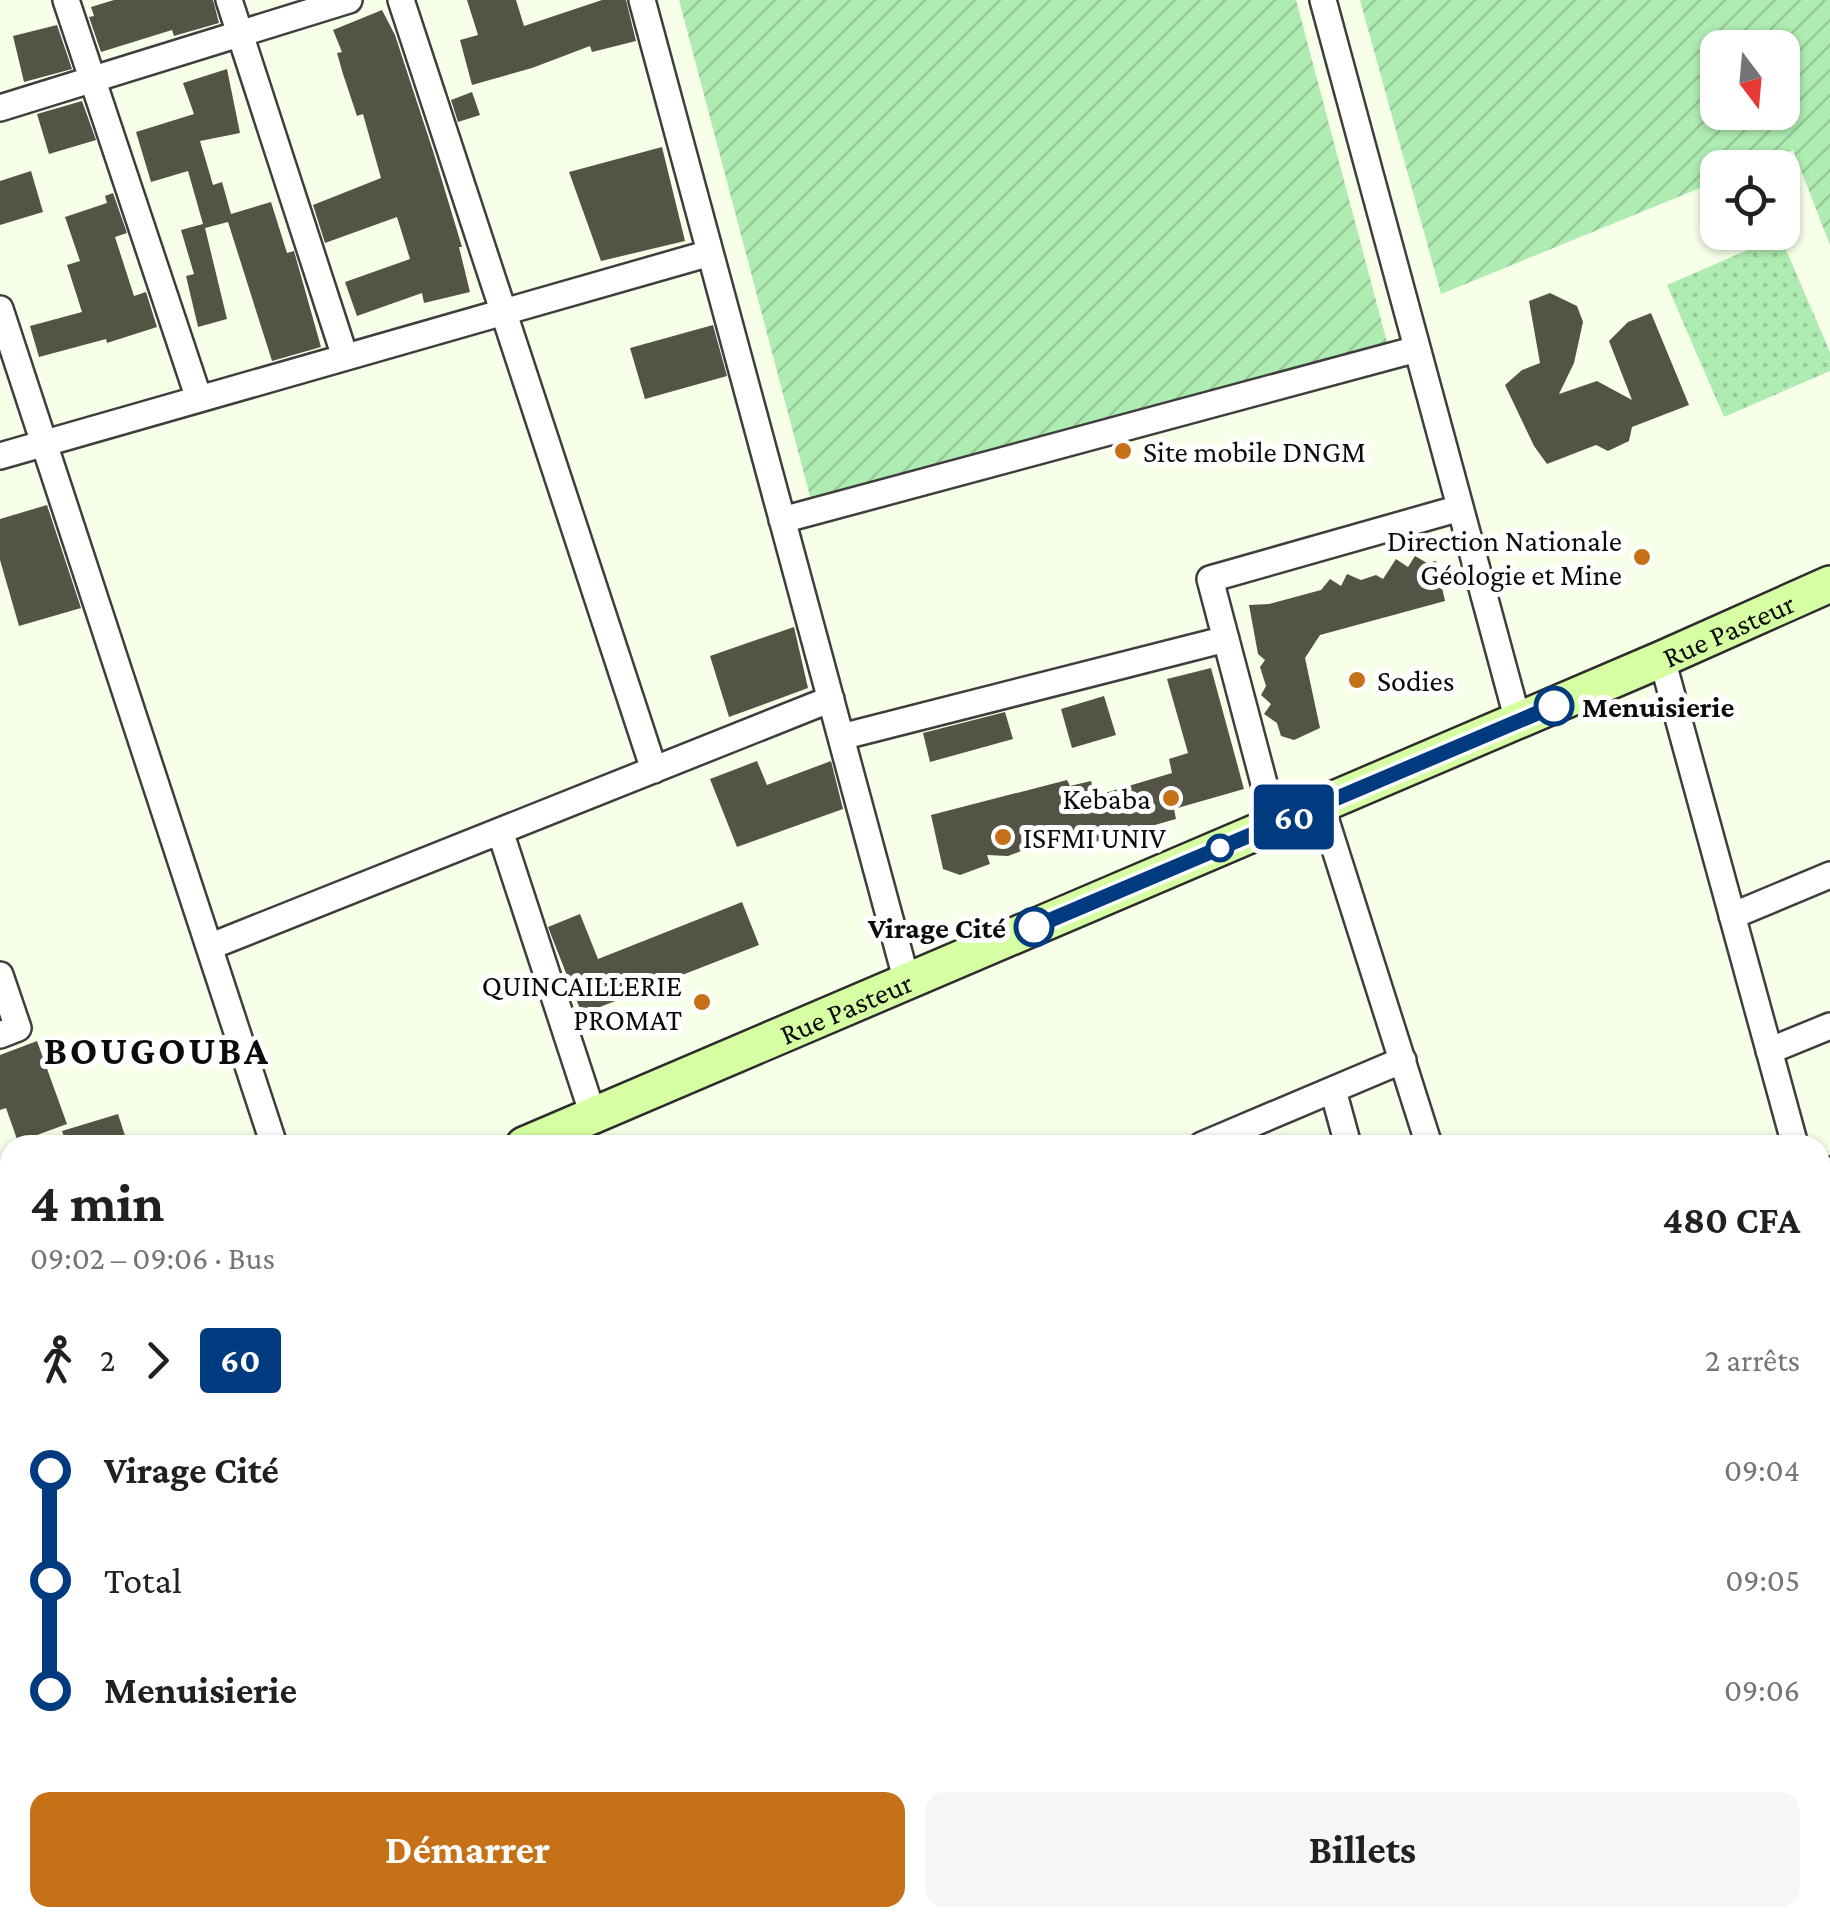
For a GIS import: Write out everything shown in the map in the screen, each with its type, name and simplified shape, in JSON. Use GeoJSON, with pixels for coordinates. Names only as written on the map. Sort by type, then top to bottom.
{"type":"FeatureCollection","features":[{"type":"Feature","properties":{"kind":"main road","name":"Rue Pasteur"},"geometry":{"type":"LineString","coordinates":[[575,1129],[1830,584]]}},
{"type":"Feature","properties":{"kind":"street"},"geometry":{"type":"LineString","coordinates":[[66,0],[199,399]]}},
{"type":"Feature","properties":{"kind":"street"},"geometry":{"type":"LineString","coordinates":[[229,0],[344,358]]}},
{"type":"Feature","properties":{"kind":"street"},"geometry":{"type":"LineString","coordinates":[[0,108],[350,0]]}},
{"type":"Feature","properties":{"kind":"street"},"geometry":{"type":"LineString","coordinates":[[400,0],[654,770]]}},
{"type":"Feature","properties":{"kind":"street"},"geometry":{"type":"LineString","coordinates":[[642,0],[907,982]]}},
{"type":"Feature","properties":{"kind":"street"},"geometry":{"type":"LineString","coordinates":[[1323,0],[1518,721]]}},
{"type":"Feature","properties":{"kind":"street"},"geometry":{"type":"LineString","coordinates":[[0,456],[710,253]]}},
{"type":"Feature","properties":{"kind":"street"},"geometry":{"type":"LineString","coordinates":[[0,309],[271,1135]]}},
{"type":"Feature","properties":{"kind":"street"},"geometry":{"type":"LineString","coordinates":[[782,520],[1417,350]]}},
{"type":"Feature","properties":{"kind":"street"},"geometry":{"type":"LineString","coordinates":[[1275,825],[1210,579],[1460,508]]}},
{"type":"Feature","properties":{"kind":"street"},"geometry":{"type":"LineString","coordinates":[[841,737],[1226,639]]}},
{"type":"Feature","properties":{"kind":"street"},"geometry":{"type":"LineString","coordinates":[[1662,660],[1792,1135]]}},
{"type":"Feature","properties":{"kind":"street"},"geometry":{"type":"LineString","coordinates":[[209,948],[830,699]]}},
{"type":"Feature","properties":{"kind":"street"},"geometry":{"type":"LineString","coordinates":[[1321,805],[1427,1135]]}},
{"type":"Feature","properties":{"kind":"street"},"geometry":{"type":"LineString","coordinates":[[500,831],[575,1129]]}},
{"type":"Feature","properties":{"kind":"street"},"geometry":{"type":"LineString","coordinates":[[1732,916],[1830,875]]}},
{"type":"Feature","properties":{"kind":"street"},"geometry":{"type":"LineString","coordinates":[[0,975],[18,1028],[0,1034]]}},
{"type":"Feature","properties":{"kind":"street"},"geometry":{"type":"LineString","coordinates":[[1769,1051],[1830,1026]]}},
{"type":"Feature","properties":{"kind":"street"},"geometry":{"type":"LineString","coordinates":[[1226,1135],[1403,1060]]}},
{"type":"Feature","properties":{"kind":"street"},"geometry":{"type":"LineString","coordinates":[[1334,1090],[1345,1135]]}},
{"type":"Feature","properties":{"kind":"green space"},"geometry":{"type":"Polygon","coordinates":[[[679,0],[1296,0],[1388,346],[811,500],[679,0]]]}},
{"type":"Feature","properties":{"kind":"green space"},"geometry":{"type":"Polygon","coordinates":[[[1360,0],[1830,0],[1830,245],[1800,168],[1800,150],[1700,150],[1700,188],[1441,294],[1360,0]]]}},
{"type":"Feature","properties":{"kind":"green space"},"geometry":{"type":"Polygon","coordinates":[[[1748,250],[1786,250],[1830,352],[1830,371],[1724,417],[1667,285],[1748,250]]]}},
{"type":"Feature","properties":{"kind":"building"},"geometry":{"type":"Polygon","coordinates":[[[114,0],[213,0],[219,23],[174,36],[172,30],[101,52],[89,17],[94,16],[91,7],[114,0]]]}},
{"type":"Feature","properties":{"kind":"building"},"geometry":{"type":"Polygon","coordinates":[[[467,0],[516,0],[524,26],[602,0],[626,0],[636,41],[592,52],[590,46],[472,85],[460,40],[478,35],[467,0]]]}},
{"type":"Feature","properties":{"kind":"building"},"geometry":{"type":"Polygon","coordinates":[[[382,10],[395,35],[434,154],[462,247],[470,292],[424,303],[422,293],[357,316],[345,282],[410,259],[397,217],[325,243],[313,205],[381,178],[363,114],[357,116],[343,74],[337,53],[342,52],[333,30],[382,10]]]}},
{"type":"Feature","properties":{"kind":"building"},"geometry":{"type":"Polygon","coordinates":[[[57,25],[72,69],[24,82],[13,36],[57,25]]]}},
{"type":"Feature","properties":{"kind":"building"},"geometry":{"type":"Polygon","coordinates":[[[227,69],[240,133],[200,141],[213,185],[222,182],[231,214],[271,202],[287,253],[294,251],[321,347],[272,361],[228,222],[205,228],[227,319],[198,327],[186,276],[194,274],[181,230],[203,224],[188,171],[151,182],[136,132],[194,114],[183,83],[227,69]]]}},
{"type":"Feature","properties":{"kind":"building"},"geometry":{"type":"Polygon","coordinates":[[[472,92],[480,115],[458,122],[451,100],[472,92]]]}},
{"type":"Feature","properties":{"kind":"building"},"geometry":{"type":"Polygon","coordinates":[[[82,101],[96,140],[49,154],[37,114],[82,101]]]}},
{"type":"Feature","properties":{"kind":"building"},"geometry":{"type":"Polygon","coordinates":[[[662,147],[685,241],[601,261],[569,172],[662,147]]]}},
{"type":"Feature","properties":{"kind":"building"},"geometry":{"type":"Polygon","coordinates":[[[31,171],[43,212],[0,225],[0,181],[31,171]]]}},
{"type":"Feature","properties":{"kind":"building"},"geometry":{"type":"Polygon","coordinates":[[[113,193],[127,233],[115,237],[134,296],[146,292],[157,327],[107,343],[106,339],[39,357],[30,326],[82,312],[67,265],[80,261],[65,217],[107,203],[105,196],[113,193]]]}},
{"type":"Feature","properties":{"kind":"building"},"geometry":{"type":"Polygon","coordinates":[[[1550,293],[1577,306],[1583,322],[1574,363],[1559,394],[1597,381],[1632,400],[1609,341],[1628,322],[1651,313],[1689,405],[1632,427],[1629,441],[1608,451],[1596,445],[1547,464],[1534,446],[1505,385],[1522,370],[1540,363],[1529,301],[1550,293]]]}},
{"type":"Feature","properties":{"kind":"building"},"geometry":{"type":"Polygon","coordinates":[[[713,325],[727,376],[645,399],[630,348],[713,325]]]}},
{"type":"Feature","properties":{"kind":"building"},"geometry":{"type":"Polygon","coordinates":[[[47,505],[81,608],[19,626],[0,560],[0,519],[47,505]]]}},
{"type":"Feature","properties":{"kind":"building"},"geometry":{"type":"Polygon","coordinates":[[[1415,556],[1427,563],[1436,561],[1445,601],[1320,635],[1305,658],[1320,728],[1294,740],[1281,736],[1277,723],[1264,714],[1271,704],[1261,695],[1266,686],[1260,667],[1265,660],[1258,654],[1249,605],[1269,604],[1321,590],[1330,579],[1341,586],[1347,574],[1361,580],[1376,575],[1383,579],[1396,559],[1408,567],[1415,556]]]}},
{"type":"Feature","properties":{"kind":"building"},"geometry":{"type":"Polygon","coordinates":[[[794,627],[808,688],[729,717],[710,656],[794,627]]]}},
{"type":"Feature","properties":{"kind":"building"},"geometry":{"type":"Polygon","coordinates":[[[1211,668],[1244,789],[1174,809],[1176,819],[1095,842],[1081,840],[1042,851],[1039,844],[1008,856],[987,855],[990,864],[960,875],[943,869],[931,815],[1067,780],[1070,786],[1091,781],[1095,796],[1172,773],[1169,759],[1188,753],[1167,679],[1211,668]]]}},
{"type":"Feature","properties":{"kind":"building"},"geometry":{"type":"Polygon","coordinates":[[[1104,696],[1116,735],[1072,748],[1061,709],[1104,696]]]}},
{"type":"Feature","properties":{"kind":"building"},"geometry":{"type":"Polygon","coordinates":[[[1005,712],[1013,739],[930,762],[923,733],[1005,712]]]}},
{"type":"Feature","properties":{"kind":"building"},"geometry":{"type":"Polygon","coordinates":[[[757,761],[767,785],[831,761],[843,809],[737,847],[710,779],[757,761]]]}},
{"type":"Feature","properties":{"kind":"building"},"geometry":{"type":"Polygon","coordinates":[[[742,902],[759,945],[582,1014],[548,927],[580,914],[598,959],[742,902]]]}},
{"type":"Feature","properties":{"kind":"building"},"geometry":{"type":"Polygon","coordinates":[[[37,1041],[67,1124],[37,1135],[16,1135],[6,1108],[0,1110],[0,1055],[37,1041]]]}},
{"type":"Feature","properties":{"kind":"building"},"geometry":{"type":"Polygon","coordinates":[[[118,1114],[125,1135],[63,1135],[62,1131],[118,1114]]]}},
{"type":"Feature","properties":{"kind":"bus line","name":"60"},"geometry":{"type":"LineString","coordinates":[[1034,927],[1554,706]]}},
{"type":"Feature","properties":{"kind":"place","name":"Site mobile DNGM"},"geometry":{"type":"Point","coordinates":[1123,451]}},
{"type":"Feature","properties":{"kind":"place","name":"Direction Nationale Géologie et Mine"},"geometry":{"type":"Point","coordinates":[1642,557]}},
{"type":"Feature","properties":{"kind":"place","name":"Sodies"},"geometry":{"type":"Point","coordinates":[1357,680]}},
{"type":"Feature","properties":{"kind":"place","name":"Menuisierie"},"geometry":{"type":"Point","coordinates":[1554,706]}},
{"type":"Feature","properties":{"kind":"place","name":"Kebaba"},"geometry":{"type":"Point","coordinates":[1171,798]}},
{"type":"Feature","properties":{"kind":"place","name":"ISFMI UNIV"},"geometry":{"type":"Point","coordinates":[1003,837]}},
{"type":"Feature","properties":{"kind":"place","name":"Virage Cité"},"geometry":{"type":"Point","coordinates":[1034,927]}},
{"type":"Feature","properties":{"kind":"place","name":"QUINCAILLERIE PROMAT"},"geometry":{"type":"Point","coordinates":[702,1002]}},
{"type":"Feature","properties":{"kind":"district","name":"BOUGOUBA"},"geometry":{"type":"Point","coordinates":[157,1050]}}]}
